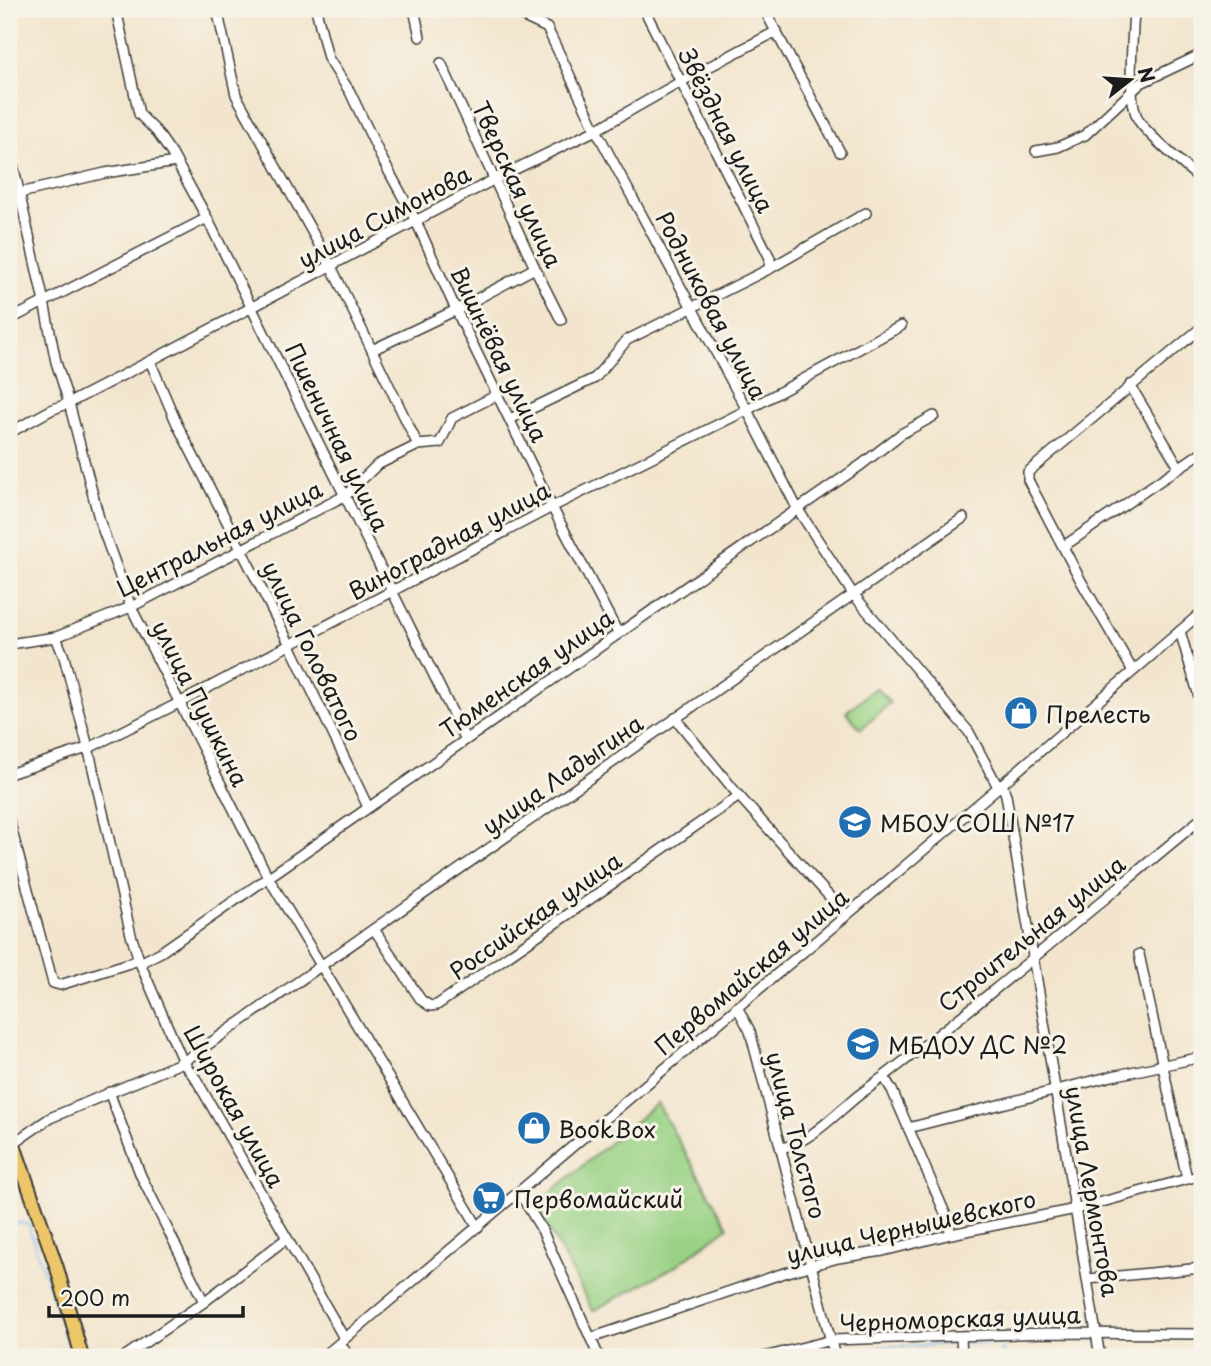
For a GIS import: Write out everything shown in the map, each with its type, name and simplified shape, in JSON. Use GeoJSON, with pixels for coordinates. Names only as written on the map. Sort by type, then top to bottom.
{"type":"FeatureCollection","features":[{"type":"Feature","properties":{"kind":"highway"},"geometry":{"type":"LineString","coordinates":[[10,1137],[57,1268],[82,1357]]}},
{"type":"Feature","properties":{"kind":"street","name":"Пшеничная улица"},"geometry":{"type":"LineString","coordinates":[[116,9],[139,114],[156,131],[174,158],[207,218],[465,738]]}},
{"type":"Feature","properties":{"kind":"street"},"geometry":{"type":"LineString","coordinates":[[216,9],[236,94],[331,266],[418,445]]}},
{"type":"Feature","properties":{"kind":"street","name":"Вишнёвая улица"},"geometry":{"type":"LineString","coordinates":[[316,9],[328,58],[350,92],[381,158],[416,222],[552,508],[618,633]]}},
{"type":"Feature","properties":{"kind":"street"},"geometry":{"type":"LineString","coordinates":[[414,9],[420,37]]}},
{"type":"Feature","properties":{"kind":"street","name":"Родниковая улица"},"geometry":{"type":"LineString","coordinates":[[519,9],[526,18],[547,28],[596,130],[797,508],[853,594]]}},
{"type":"Feature","properties":{"kind":"street","name":"Звёздная улица"},"geometry":{"type":"LineString","coordinates":[[644,9],[770,258],[768,269]]}},
{"type":"Feature","properties":{"kind":"street"},"geometry":{"type":"LineString","coordinates":[[764,9],[840,152]]}},
{"type":"Feature","properties":{"kind":"street"},"geometry":{"type":"LineString","coordinates":[[1134,9],[1134,107],[1140,122],[1202,181]]}},
{"type":"Feature","properties":{"kind":"street","name":"улица Симонова"},"geometry":{"type":"LineString","coordinates":[[9,433],[253,308],[495,179],[596,130],[777,31]]}},
{"type":"Feature","properties":{"kind":"street"},"geometry":{"type":"LineString","coordinates":[[1036,151],[1058,147],[1085,135],[1141,83],[1202,54]]}},
{"type":"Feature","properties":{"kind":"street","name":"Тверская улица"},"geometry":{"type":"LineString","coordinates":[[441,63],[561,320]]}},
{"type":"Feature","properties":{"kind":"street","name":"улица Пушкина"},"geometry":{"type":"LineString","coordinates":[[9,147],[55,362],[69,403],[100,522],[131,607],[268,877],[478,1227]]}},
{"type":"Feature","properties":{"kind":"street"},"geometry":{"type":"LineString","coordinates":[[20,193],[174,158]]}},
{"type":"Feature","properties":{"kind":"street"},"geometry":{"type":"LineString","coordinates":[[510,419],[595,378],[627,340],[768,269],[866,213]]}},
{"type":"Feature","properties":{"kind":"street"},"geometry":{"type":"LineString","coordinates":[[9,320],[207,218]]}},
{"type":"Feature","properties":{"kind":"street"},"geometry":{"type":"LineString","coordinates":[[372,350],[535,268]]}},
{"type":"Feature","properties":{"kind":"street","name":"Виноградная улица"},"geometry":{"type":"LineString","coordinates":[[9,774],[88,747],[179,703],[552,508],[747,410],[901,326]]}},
{"type":"Feature","properties":{"kind":"street"},"geometry":{"type":"LineString","coordinates":[[1133,671],[1081,581],[1028,480],[1028,472],[1202,327]]}},
{"type":"Feature","properties":{"kind":"street","name":"улица Головатого"},"geometry":{"type":"LineString","coordinates":[[150,361],[177,424],[290,645],[368,807]]}},
{"type":"Feature","properties":{"kind":"street"},"geometry":{"type":"LineString","coordinates":[[1130,386],[1179,467]]}},
{"type":"Feature","properties":{"kind":"street","name":"Центральная улица"},"geometry":{"type":"LineString","coordinates":[[9,644],[56,637],[131,607],[346,495],[377,465],[418,445],[440,443],[452,418],[497,395]]}},
{"type":"Feature","properties":{"kind":"street","name":"Тюменская улица"},"geometry":{"type":"LineString","coordinates":[[9,820],[50,978],[55,984],[139,962],[161,952],[901,434],[934,416]]}},
{"type":"Feature","properties":{"kind":"street"},"geometry":{"type":"LineString","coordinates":[[1064,546],[1202,452]]}},
{"type":"Feature","properties":{"kind":"street","name":"улица Ладыгина"},"geometry":{"type":"LineString","coordinates":[[10,1137],[183,1062],[963,519]]}},
{"type":"Feature","properties":{"kind":"street","name":"улица Лермонтова"},"geometry":{"type":"LineString","coordinates":[[853,594],[969,732],[1006,795],[1100,1357]]}},
{"type":"Feature","properties":{"kind":"street","name":"Первомайская улица"},"geometry":{"type":"LineString","coordinates":[[323,1357],[1202,612]]}},
{"type":"Feature","properties":{"kind":"street"},"geometry":{"type":"LineString","coordinates":[[1180,631],[1202,707]]}},
{"type":"Feature","properties":{"kind":"street","name":"Широкая улица"},"geometry":{"type":"LineString","coordinates":[[56,637],[88,747],[139,962],[183,1062],[196,1079],[287,1238],[349,1357]]}},
{"type":"Feature","properties":{"kind":"street"},"geometry":{"type":"LineString","coordinates":[[675,718],[739,796],[846,915]]}},
{"type":"Feature","properties":{"kind":"street","name":"Российская улица"},"geometry":{"type":"LineString","coordinates":[[374,929],[421,1000],[430,1006],[437,1005],[739,796]]}},
{"type":"Feature","properties":{"kind":"street","name":"Строительная улица"},"geometry":{"type":"LineString","coordinates":[[780,1148],[791,1146],[807,1137],[884,1077],[1202,817]]}},
{"type":"Feature","properties":{"kind":"street"},"geometry":{"type":"LineString","coordinates":[[1139,954],[1187,1180]]}},
{"type":"Feature","properties":{"kind":"street","name":"улица Толстого"},"geometry":{"type":"LineString","coordinates":[[737,1007],[750,1031],[835,1357]]}},
{"type":"Feature","properties":{"kind":"street"},"geometry":{"type":"LineString","coordinates":[[908,1128],[1056,1090],[1202,1057]]}},
{"type":"Feature","properties":{"kind":"street"},"geometry":{"type":"LineString","coordinates":[[884,1077],[947,1218],[951,1234]]}},
{"type":"Feature","properties":{"kind":"street"},"geometry":{"type":"LineString","coordinates":[[109,1092],[141,1176],[204,1302]]}},
{"type":"Feature","properties":{"kind":"street","name":"улица Чернышевского"},"geometry":{"type":"LineString","coordinates":[[591,1338],[838,1258],[883,1251],[951,1234],[1076,1209],[1202,1175]]}},
{"type":"Feature","properties":{"kind":"street"},"geometry":{"type":"LineString","coordinates":[[519,1192],[542,1230],[599,1357]]}},
{"type":"Feature","properties":{"kind":"street"},"geometry":{"type":"LineString","coordinates":[[124,1357],[204,1302],[287,1238]]}},
{"type":"Feature","properties":{"kind":"street"},"geometry":{"type":"LineString","coordinates":[[1088,1279],[1202,1268]]}},
{"type":"Feature","properties":{"kind":"street","name":"Черноморская улица"},"geometry":{"type":"LineString","coordinates":[[764,1357],[832,1340],[961,1346],[1097,1333],[1202,1334]]}},
{"type":"Feature","properties":{"kind":"green space"},"geometry":{"type":"Polygon","coordinates":[[[876,687],[890,703],[861,729],[846,712],[876,687]]]}},
{"type":"Feature","properties":{"kind":"green space"},"geometry":{"type":"Polygon","coordinates":[[[657,1103],[728,1227],[676,1266],[593,1311],[536,1205],[657,1103]]]}},
{"type":"Feature","properties":{"kind":"waterway"},"geometry":{"type":"LineString","coordinates":[[9,1222],[28,1224],[72,1357]]}},
{"type":"Feature","properties":{"kind":"waterway"},"geometry":{"type":"LineString","coordinates":[[964,1344],[1002,1343],[1003,1357]]}},
{"type":"Feature","properties":{"kind":"waterway"},"geometry":{"type":"LineString","coordinates":[[877,1357],[880,1347],[959,1344]]}},
{"type":"Feature","properties":{"kind":"place","name":"Прелесть"},"geometry":{"type":"Point","coordinates":[1021,713]}},
{"type":"Feature","properties":{"kind":"place","name":"МБОУ СОШ №17"},"geometry":{"type":"Point","coordinates":[855,822]}},
{"type":"Feature","properties":{"kind":"place","name":"МБДОУ ДС №2"},"geometry":{"type":"Point","coordinates":[863,1044]}},
{"type":"Feature","properties":{"kind":"place","name":"BookBox"},"geometry":{"type":"Point","coordinates":[534,1128]}},
{"type":"Feature","properties":{"kind":"place","name":"Первомайский"},"geometry":{"type":"Point","coordinates":[489,1198]}}]}
